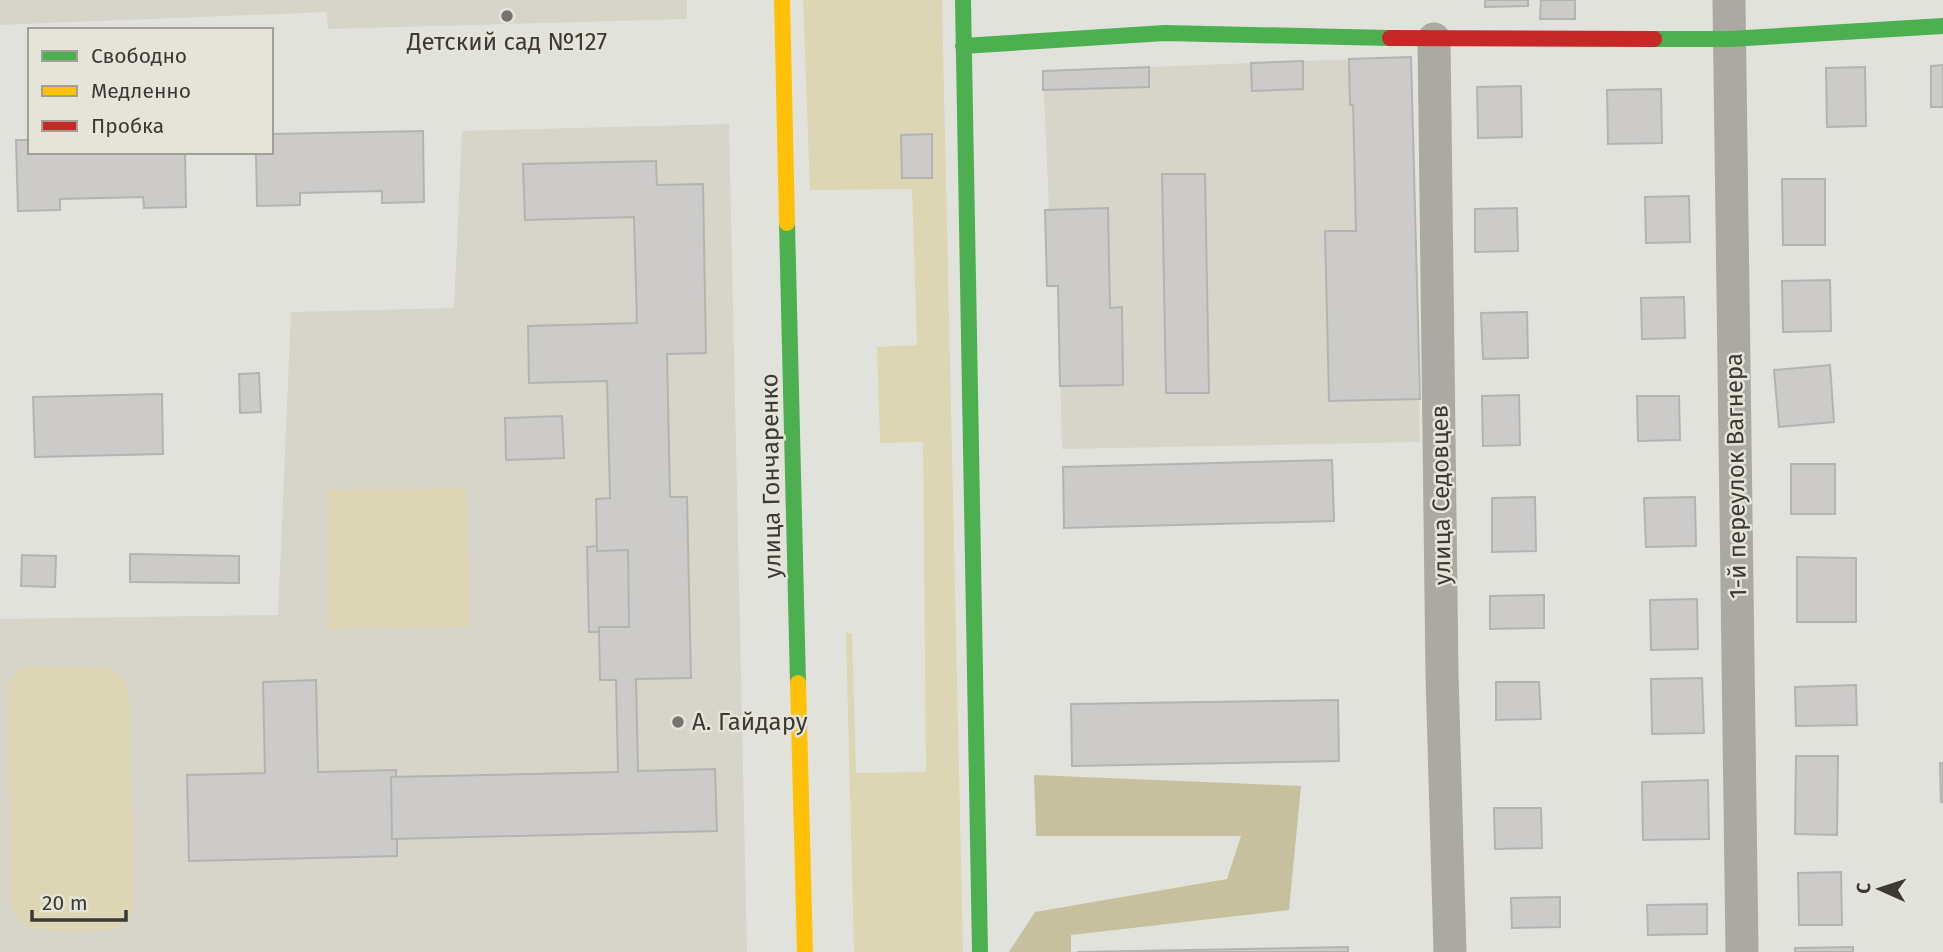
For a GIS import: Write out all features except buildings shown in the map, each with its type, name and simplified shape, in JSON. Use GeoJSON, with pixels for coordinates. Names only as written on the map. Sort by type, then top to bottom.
{"type":"FeatureCollection","features":[{"type":"Feature","properties":{"kind":"street","name":"улица Гончаренко"},"geometry":{"type":"LineString","coordinates":[[782,0],[805,952]]}},
{"type":"Feature","properties":{"kind":"street"},"geometry":{"type":"LineString","coordinates":[[963,0],[980,952]]}},
{"type":"Feature","properties":{"kind":"street","name":"1-й переулок Вагнера"},"geometry":{"type":"LineString","coordinates":[[1729,0],[1742,952]]}},
{"type":"Feature","properties":{"kind":"street"},"geometry":{"type":"LineString","coordinates":[[963,46],[1166,33],[1434,39],[1730,38],[1943,26]]}},
{"type":"Feature","properties":{"kind":"street","name":"улица Седовцев"},"geometry":{"type":"LineString","coordinates":[[1434,39],[1442,675],[1450,952]]}},
{"type":"Feature","properties":{"kind":"shaded area"},"geometry":{"type":"Polygon","coordinates":[[[0,0],[687,0],[687,19],[328,29],[327,12],[0,25],[0,0]]]}},
{"type":"Feature","properties":{"kind":"shaded area"},"geometry":{"type":"Polygon","coordinates":[[[803,0],[942,0],[963,952],[854,952],[846,633],[852,633],[856,773],[926,772],[923,442],[880,443],[877,347],[917,345],[912,189],[810,190],[803,0]]]}},
{"type":"Feature","properties":{"kind":"shaded area"},"geometry":{"type":"Polygon","coordinates":[[[1411,57],[1420,442],[1062,449],[1058,286],[1047,286],[1045,210],[1049,209],[1043,71],[1411,57]]]}},
{"type":"Feature","properties":{"kind":"shaded area"},"geometry":{"type":"Polygon","coordinates":[[[729,124],[747,952],[0,952],[0,619],[278,615],[291,312],[454,308],[462,131],[729,124]]]}},
{"type":"Feature","properties":{"kind":"shaded area"},"geometry":{"type":"Polygon","coordinates":[[[467,488],[469,627],[329,629],[327,490],[467,488]]]}},
{"type":"Feature","properties":{"kind":"shaded area"},"geometry":{"type":"Polygon","coordinates":[[[25,667],[105,667],[120,676],[129,691],[134,901],[127,921],[115,928],[76,932],[36,929],[20,921],[12,907],[7,690],[13,676],[25,667]]]}},
{"type":"Feature","properties":{"kind":"shaded area"},"geometry":{"type":"Polygon","coordinates":[[[1034,775],[1301,786],[1289,910],[1071,935],[1071,952],[1009,952],[1035,912],[1227,879],[1241,836],[1036,836],[1034,775]]]}},
{"type":"Feature","properties":{"kind":"traffic: fast"},"geometry":{"type":"LineString","coordinates":[[963,0],[980,952]]}},
{"type":"Feature","properties":{"kind":"traffic: fast"},"geometry":{"type":"LineString","coordinates":[[1654,39],[1730,39],[1943,26]]}},
{"type":"Feature","properties":{"kind":"traffic: fast"},"geometry":{"type":"LineString","coordinates":[[963,46],[1165,33],[1390,38]]}},
{"type":"Feature","properties":{"kind":"traffic: fast"},"geometry":{"type":"LineString","coordinates":[[787,223],[798,683]]}},
{"type":"Feature","properties":{"kind":"traffic: slow"},"geometry":{"type":"LineString","coordinates":[[782,0],[787,223]]}},
{"type":"Feature","properties":{"kind":"traffic: slow"},"geometry":{"type":"LineString","coordinates":[[798,683],[805,952]]}},
{"type":"Feature","properties":{"kind":"traffic: jam"},"geometry":{"type":"LineString","coordinates":[[1390,38],[1654,39]]}},
{"type":"Feature","properties":{"kind":"place","name":"Детский сад №127"},"geometry":{"type":"Point","coordinates":[507,16]}},
{"type":"Feature","properties":{"kind":"place","name":"А. Гайдару"},"geometry":{"type":"Point","coordinates":[678,722]}}]}
